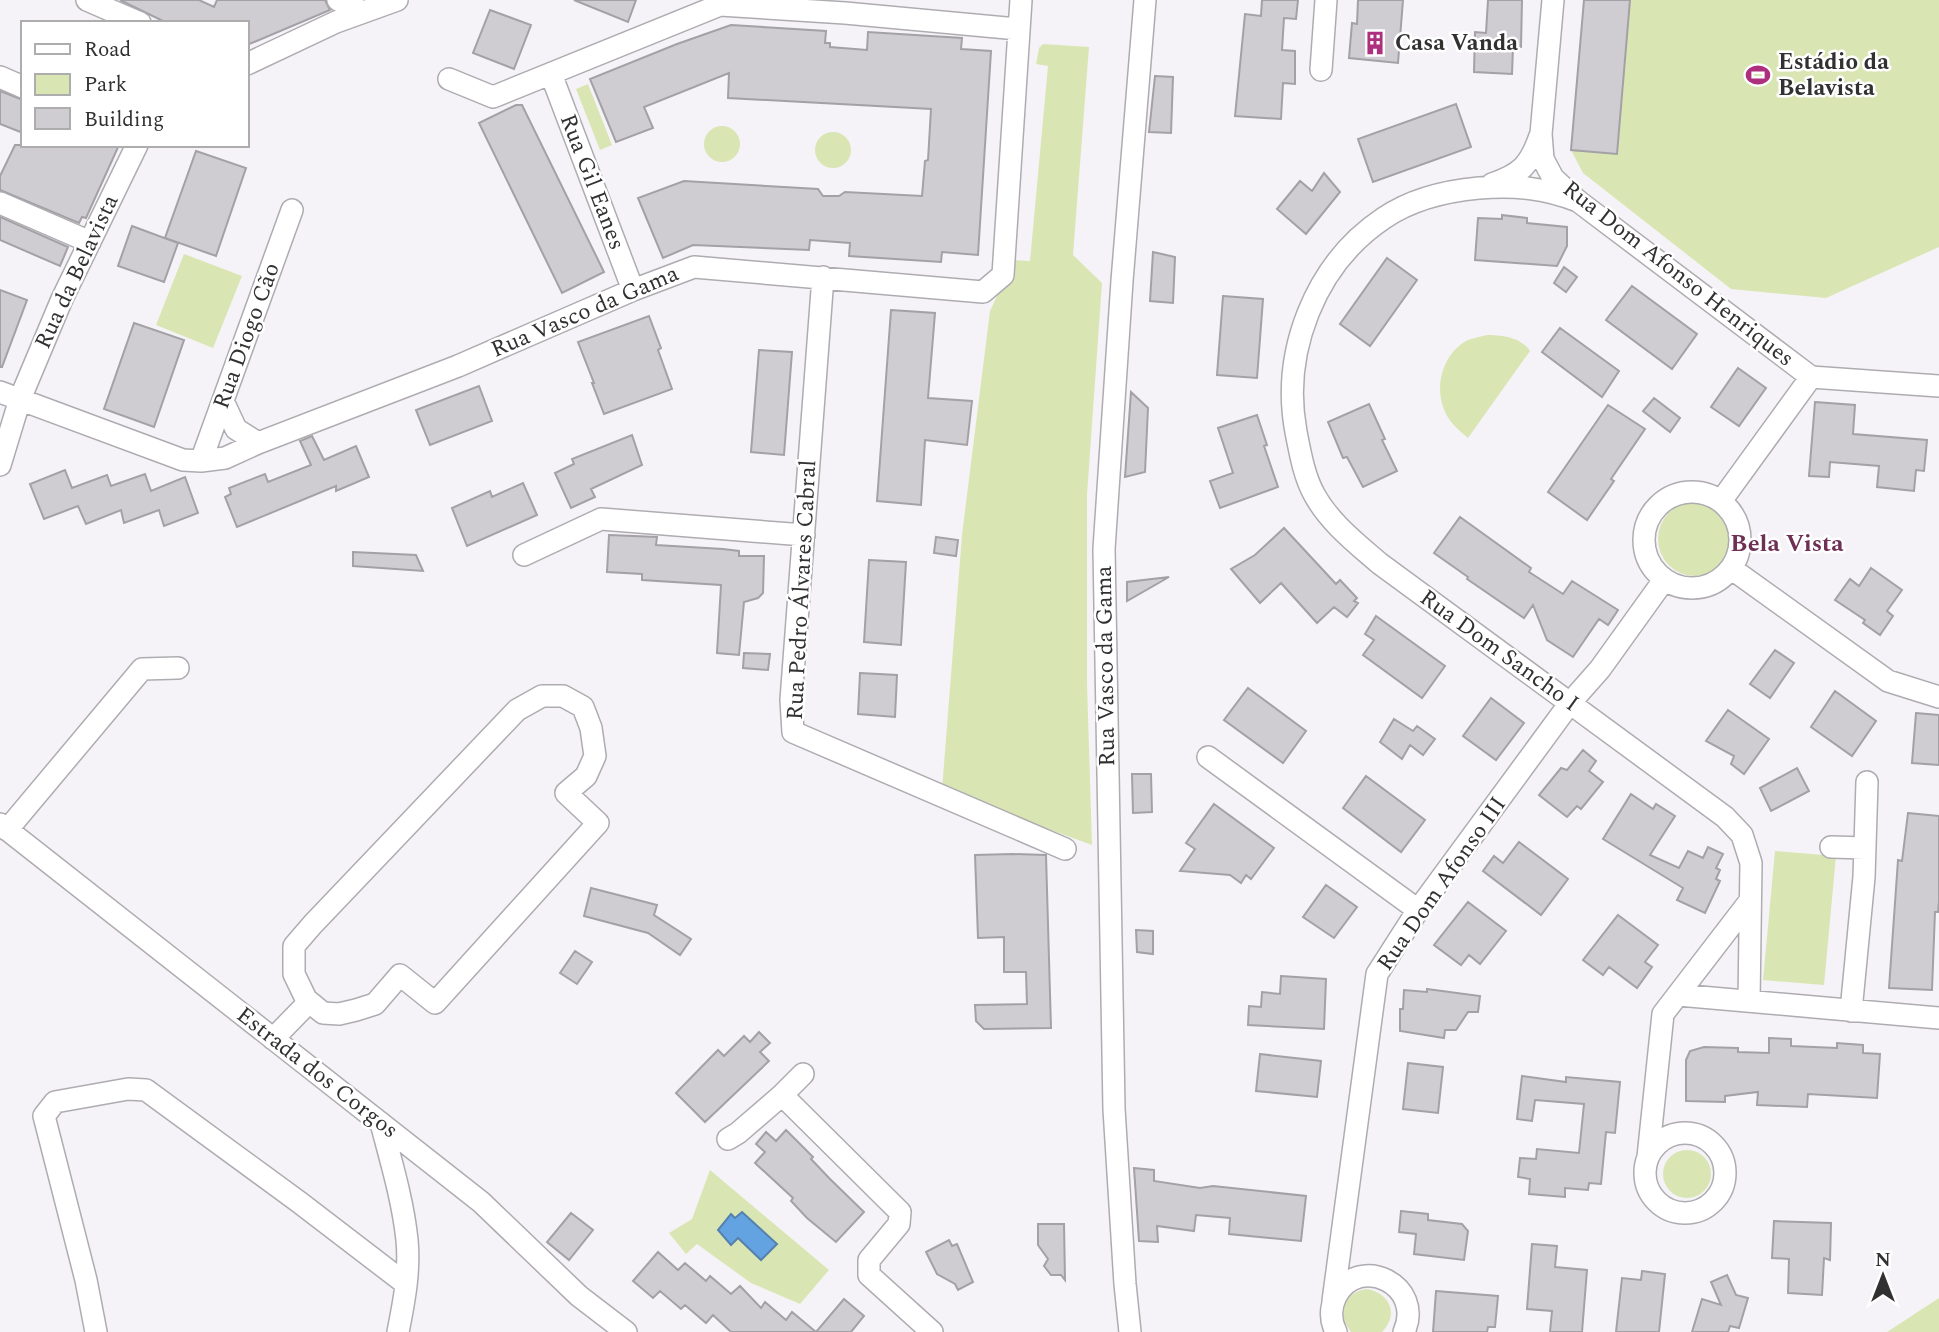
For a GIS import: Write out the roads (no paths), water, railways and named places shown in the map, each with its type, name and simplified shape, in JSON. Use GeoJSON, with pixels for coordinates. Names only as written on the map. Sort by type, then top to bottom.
{"type":"FeatureCollection","features":[{"type":"Feature","properties":{"kind":"street"},"geometry":{"type":"LineString","coordinates":[[87,0],[135,21]]}},
{"type":"Feature","properties":{"kind":"street"},"geometry":{"type":"LineString","coordinates":[[338,0],[363,12]]}},
{"type":"Feature","properties":{"kind":"street"},"geometry":{"type":"LineString","coordinates":[[248,64],[336,22],[397,0]]}},
{"type":"Feature","properties":{"kind":"street","name":"Rua Vasco da Gama"},"geometry":{"type":"LineString","coordinates":[[10,395],[183,460],[201,461],[225,458],[458,366],[633,290],[694,267],[983,292],[1003,275],[1021,0]]}},
{"type":"Feature","properties":{"kind":"street","name":"Rua Vasco da Gama"},"geometry":{"type":"LineString","coordinates":[[1130,1332],[1114,1109],[1104,549],[1145,0]]}},
{"type":"Feature","properties":{"kind":"street"},"geometry":{"type":"LineString","coordinates":[[1321,70],[1326,0]]}},
{"type":"Feature","properties":{"kind":"street","name":"Rua Dom Afonso Henriques"},"geometry":{"type":"LineString","coordinates":[[1553,0],[1541,134],[1543,159],[1553,178],[1578,201],[1811,377],[1939,386]]}},
{"type":"Feature","properties":{"kind":"street"},"geometry":{"type":"LineString","coordinates":[[449,79],[493,97],[720,5],[846,7],[1018,29]]}},
{"type":"Feature","properties":{"kind":"street","name":"Rua Gil Eanes"},"geometry":{"type":"LineString","coordinates":[[551,74],[633,290]]}},
{"type":"Feature","properties":{"kind":"street"},"geometry":{"type":"LineString","coordinates":[[0,77],[21,87]]}},
{"type":"Feature","properties":{"kind":"street"},"geometry":{"type":"LineString","coordinates":[[1482,188],[1508,178],[1525,167],[1541,134]]}},
{"type":"Feature","properties":{"kind":"street","name":"Rua da Belavista"},"geometry":{"type":"LineString","coordinates":[[0,465],[10,395],[62,299],[136,147]]}},
{"type":"Feature","properties":{"kind":"street","name":"Rua Dom Sancho I"},"geometry":{"type":"LineString","coordinates":[[1578,201],[1536,188],[1509,186],[1448,191],[1415,202],[1385,217],[1358,238],[1331,271],[1310,306],[1294,356],[1291,405],[1299,448],[1314,494],[1343,532],[1379,563],[1725,817],[1742,835],[1751,863],[1749,1001]]}},
{"type":"Feature","properties":{"kind":"street"},"geometry":{"type":"LineString","coordinates":[[0,202],[90,242]]}},
{"type":"Feature","properties":{"kind":"street","name":"Rua Diogo Cão"},"geometry":{"type":"LineString","coordinates":[[201,461],[292,210]]}},
{"type":"Feature","properties":{"kind":"street","name":"Rua Pedro Álvares Cabral"},"geometry":{"type":"LineString","coordinates":[[823,277],[792,700],[793,732],[1065,849]]}},
{"type":"Feature","properties":{"kind":"street"},"geometry":{"type":"LineString","coordinates":[[1721,501],[1811,377]]}},
{"type":"Feature","properties":{"kind":"street"},"geometry":{"type":"LineString","coordinates":[[223,401],[236,429],[258,443]]}},
{"type":"Feature","properties":{"kind":"street"},"geometry":{"type":"LineString","coordinates":[[1686,492],[1704,493],[1729,508],[1738,523],[1741,540],[1737,560],[1732,569],[1709,586],[1694,589],[1664,580],[1653,570],[1646,556],[1644,539],[1647,523],[1660,504],[1686,492]]}},
{"type":"Feature","properties":{"kind":"street"},"geometry":{"type":"LineString","coordinates":[[524,555],[601,519],[804,535]]}},
{"type":"Feature","properties":{"kind":"street"},"geometry":{"type":"LineString","coordinates":[[1732,569],[1888,681],[1939,697]]}},
{"type":"Feature","properties":{"kind":"street","name":"Rua Dom Afonso III"},"geometry":{"type":"LineString","coordinates":[[1336,1332],[1331,1315],[1377,974],[1419,910],[1570,703],[1600,669],[1664,580]]}},
{"type":"Feature","properties":{"kind":"street"},"geometry":{"type":"LineString","coordinates":[[4,827],[142,669],[177,668]]}},
{"type":"Feature","properties":{"kind":"street"},"geometry":{"type":"LineString","coordinates":[[273,1039],[308,1003],[306,999],[294,974],[294,946],[313,924],[517,710],[542,696],[563,696],[583,707],[591,728],[596,756],[586,776],[566,793],[598,823],[435,1003],[400,975],[375,1004],[356,1010],[339,1014],[323,1013],[306,999]]}},
{"type":"Feature","properties":{"kind":"street"},"geometry":{"type":"LineString","coordinates":[[1208,757],[1419,910]]}},
{"type":"Feature","properties":{"kind":"street"},"geometry":{"type":"LineString","coordinates":[[1851,1011],[1865,848],[1867,782]]}},
{"type":"Feature","properties":{"kind":"street","name":"Estrada dos Corgos"},"geometry":{"type":"LineString","coordinates":[[4,827],[481,1202],[579,1296],[625,1332]]}},
{"type":"Feature","properties":{"kind":"street"},"geometry":{"type":"LineString","coordinates":[[1831,847],[1865,848]]}},
{"type":"Feature","properties":{"kind":"street"},"geometry":{"type":"LineString","coordinates":[[1648,1157],[1662,1140],[1678,1134],[1691,1133],[1705,1138],[1715,1147],[1725,1164],[1722,1189],[1714,1201],[1703,1209],[1689,1213],[1668,1210],[1654,1199],[1647,1187],[1645,1171],[1655,1104],[1663,1014],[1749,902]]}},
{"type":"Feature","properties":{"kind":"street"},"geometry":{"type":"LineString","coordinates":[[1678,995],[1939,1018]]}},
{"type":"Feature","properties":{"kind":"street"},"geometry":{"type":"LineString","coordinates":[[728,1139],[782,1095],[803,1074]]}},
{"type":"Feature","properties":{"kind":"street"},"geometry":{"type":"LineString","coordinates":[[96,1332],[86,1280],[44,1116],[55,1102],[128,1088],[146,1090],[406,1284]]}},
{"type":"Feature","properties":{"kind":"street"},"geometry":{"type":"LineString","coordinates":[[782,1095],[900,1212],[899,1224],[869,1260],[869,1275],[932,1332]]}},
{"type":"Feature","properties":{"kind":"street"},"geometry":{"type":"LineString","coordinates":[[1655,1104],[1662,1126],[1678,1134]]}},
{"type":"Feature","properties":{"kind":"street"},"geometry":{"type":"LineString","coordinates":[[381,1124],[394,1171],[407,1241],[406,1284],[397,1332]]}},
{"type":"Feature","properties":{"kind":"street"},"geometry":{"type":"LineString","coordinates":[[1342,1238],[1347,1270],[1360,1277]]}},
{"type":"Feature","properties":{"kind":"street"},"geometry":{"type":"LineString","coordinates":[[1333,1301],[1350,1281],[1375,1276],[1385,1279],[1397,1287],[1405,1298],[1409,1311],[1404,1332]]}},
{"type":"Feature","properties":{"kind":"water"},"geometry":{"type":"Polygon","coordinates":[[[742,1212],[777,1244],[761,1260],[738,1238],[731,1245],[718,1230],[731,1214],[735,1218],[742,1212]]]}},
{"type":"Feature","properties":{"kind":"place","name":"Casa Vanda"},"geometry":{"type":"Point","coordinates":[1375,43]}},
{"type":"Feature","properties":{"kind":"place","name":"Estádio da Belavista"},"geometry":{"type":"Point","coordinates":[1758,75]}},
{"type":"Feature","properties":{"kind":"district","name":"Bela Vista"},"geometry":{"type":"Point","coordinates":[1787,544]}}]}
